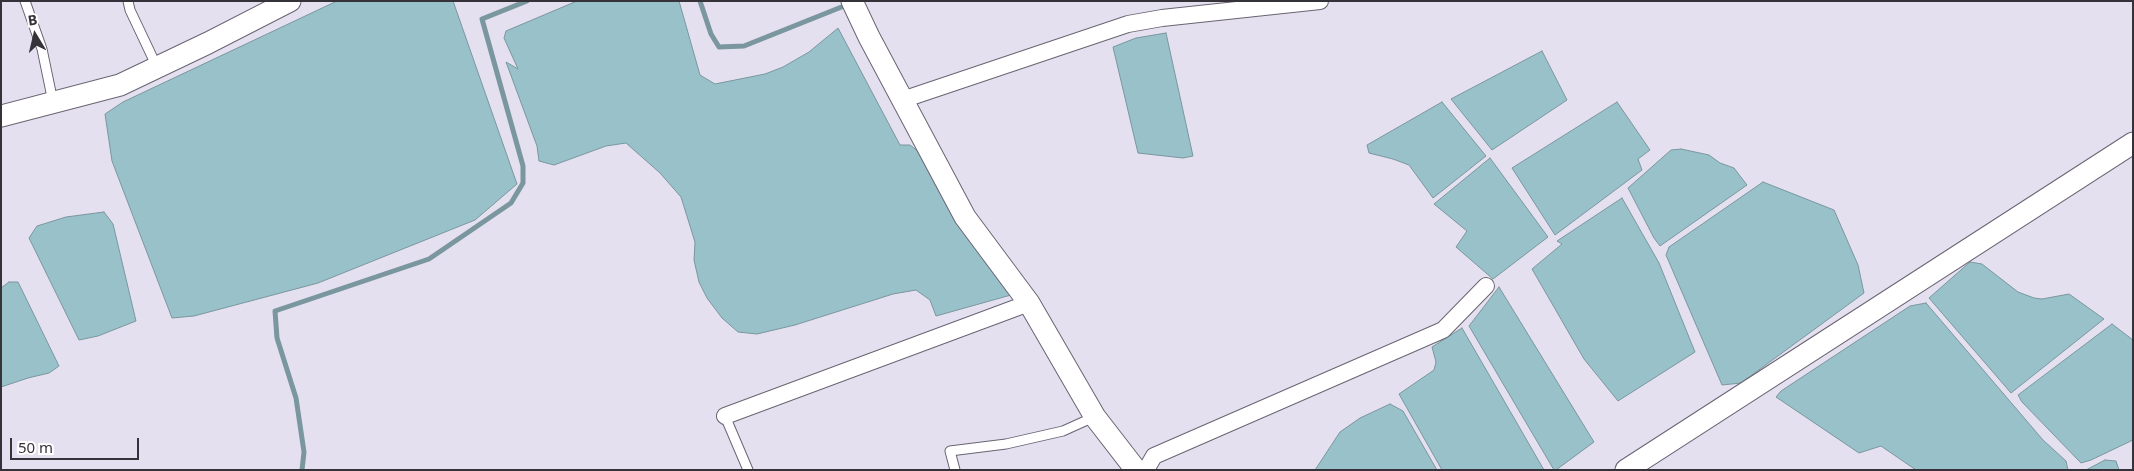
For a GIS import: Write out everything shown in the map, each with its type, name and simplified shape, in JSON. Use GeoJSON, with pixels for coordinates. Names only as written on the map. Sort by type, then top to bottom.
{"type":"FeatureCollection","features":[{"type":"Feature","properties":{"kind":"street"},"geometry":{"type":"LineString","coordinates":[[1,116],[120,85],[290,1]]}},
{"type":"Feature","properties":{"kind":"street"},"geometry":{"type":"LineString","coordinates":[[902,100],[1128,24],[1162,18],[1320,1]]}},
{"type":"Feature","properties":{"kind":"street"},"geometry":{"type":"LineString","coordinates":[[855,7],[902,100],[966,217],[1028,304],[1094,417],[1136,470]]}},
{"type":"Feature","properties":{"kind":"street"},"geometry":{"type":"LineString","coordinates":[[1626,470],[2133,143]]}},
{"type":"Feature","properties":{"kind":"street"},"geometry":{"type":"LineString","coordinates":[[1146,470],[1154,456],[1443,330],[1486,286]]}},
{"type":"Feature","properties":{"kind":"street"},"geometry":{"type":"LineString","coordinates":[[724,416],[1028,304]]}},
{"type":"Feature","properties":{"kind":"lane"},"geometry":{"type":"LineString","coordinates":[[25,1],[42,49],[53,102]]}},
{"type":"Feature","properties":{"kind":"lane"},"geometry":{"type":"LineString","coordinates":[[128,1],[130,10],[158,67]]}},
{"type":"Feature","properties":{"kind":"lane"},"geometry":{"type":"LineString","coordinates":[[724,416],[748,470]]}},
{"type":"Feature","properties":{"kind":"lane"},"geometry":{"type":"LineString","coordinates":[[954,470],[950,451],[1006,444],[1063,431],[1094,417]]}},
{"type":"Feature","properties":{"kind":"water"},"geometry":{"type":"Polygon","coordinates":[[[337,1],[453,1],[517,184],[475,220],[318,283],[194,316],[172,318],[112,161],[105,114],[123,102],[337,1]]]}},
{"type":"Feature","properties":{"kind":"water"},"geometry":{"type":"Polygon","coordinates":[[[577,1],[679,1],[700,75],[715,84],[765,74],[783,67],[809,52],[838,28],[900,145],[910,145],[919,152],[1011,295],[936,316],[930,300],[916,290],[893,294],[795,325],[757,334],[738,332],[722,318],[707,298],[699,282],[694,260],[695,242],[681,197],[660,173],[626,143],[606,146],[554,165],[539,161],[537,146],[506,62],[518,69],[504,38],[506,31],[577,1]]]}},
{"type":"Feature","properties":{"kind":"water"},"geometry":{"type":"Polygon","coordinates":[[[1166,33],[1193,156],[1183,158],[1138,153],[1113,47],[1136,38],[1166,33]]]}},
{"type":"Feature","properties":{"kind":"water"},"geometry":{"type":"Polygon","coordinates":[[[1542,51],[1567,100],[1492,150],[1451,99],[1542,51]]]}},
{"type":"Feature","properties":{"kind":"water"},"geometry":{"type":"Polygon","coordinates":[[[1442,102],[1486,156],[1433,198],[1409,165],[1369,153],[1367,145],[1442,102]]]}},
{"type":"Feature","properties":{"kind":"water"},"geometry":{"type":"Polygon","coordinates":[[[1617,102],[1650,150],[1638,159],[1642,170],[1555,235],[1512,168],[1617,102]]]}},
{"type":"Feature","properties":{"kind":"water"},"geometry":{"type":"Polygon","coordinates":[[[1681,149],[1709,155],[1720,163],[1734,168],[1747,185],[1660,246],[1628,188],[1671,150],[1681,149]]]}},
{"type":"Feature","properties":{"kind":"water"},"geometry":{"type":"Polygon","coordinates":[[[1490,158],[1548,237],[1493,279],[1456,247],[1467,231],[1434,204],[1490,158]]]}},
{"type":"Feature","properties":{"kind":"water"},"geometry":{"type":"Polygon","coordinates":[[[1763,182],[1834,210],[1858,265],[1864,293],[1741,383],[1722,385],[1666,255],[1669,247],[1763,182]]]}},
{"type":"Feature","properties":{"kind":"water"},"geometry":{"type":"Polygon","coordinates":[[[1622,198],[1659,263],[1695,352],[1618,401],[1584,359],[1532,269],[1562,244],[1557,241],[1622,198]]]}},
{"type":"Feature","properties":{"kind":"water"},"geometry":{"type":"Polygon","coordinates":[[[104,212],[113,224],[136,321],[98,336],[79,340],[29,238],[37,226],[66,217],[104,212]]]}},
{"type":"Feature","properties":{"kind":"water"},"geometry":{"type":"Polygon","coordinates":[[[1970,262],[1982,264],[2018,292],[2034,298],[2042,299],[2069,294],[2104,319],[2011,393],[1929,298],[1970,262]]]}},
{"type":"Feature","properties":{"kind":"water"},"geometry":{"type":"Polygon","coordinates":[[[9,282],[18,282],[59,366],[49,373],[1,387],[1,288],[9,282]]]}},
{"type":"Feature","properties":{"kind":"water"},"geometry":{"type":"Polygon","coordinates":[[[1499,287],[1594,442],[1556,470],[1554,470],[1469,326],[1499,287]]]}},
{"type":"Feature","properties":{"kind":"water"},"geometry":{"type":"Polygon","coordinates":[[[1926,303],[2043,440],[2066,461],[2068,470],[1916,470],[1881,446],[1859,453],[1776,397],[1781,391],[1910,306],[1926,303]]]}},
{"type":"Feature","properties":{"kind":"water"},"geometry":{"type":"Polygon","coordinates":[[[2112,324],[2133,340],[2133,440],[2081,463],[2022,402],[2018,395],[2112,324]]]}},
{"type":"Feature","properties":{"kind":"water"},"geometry":{"type":"Polygon","coordinates":[[[1462,328],[1544,470],[1442,470],[1399,394],[1434,370],[1436,362],[1432,347],[1462,328]]]}},
{"type":"Feature","properties":{"kind":"water"},"geometry":{"type":"Polygon","coordinates":[[[1390,404],[1403,411],[1437,470],[1315,470],[1340,432],[1360,418],[1390,404]]]}},
{"type":"Feature","properties":{"kind":"water"},"geometry":{"type":"Polygon","coordinates":[[[2105,460],[2116,461],[2119,470],[2086,470],[2105,460]]]}},
{"type":"Feature","properties":{"kind":"waterway"},"geometry":{"type":"LineString","coordinates":[[302,470],[304,452],[296,398],[277,338],[275,311],[429,259],[511,203],[523,183],[523,166],[482,19],[527,1]]}},
{"type":"Feature","properties":{"kind":"waterway"},"geometry":{"type":"LineString","coordinates":[[700,1],[711,34],[719,47],[744,46],[849,4]]}}]}
